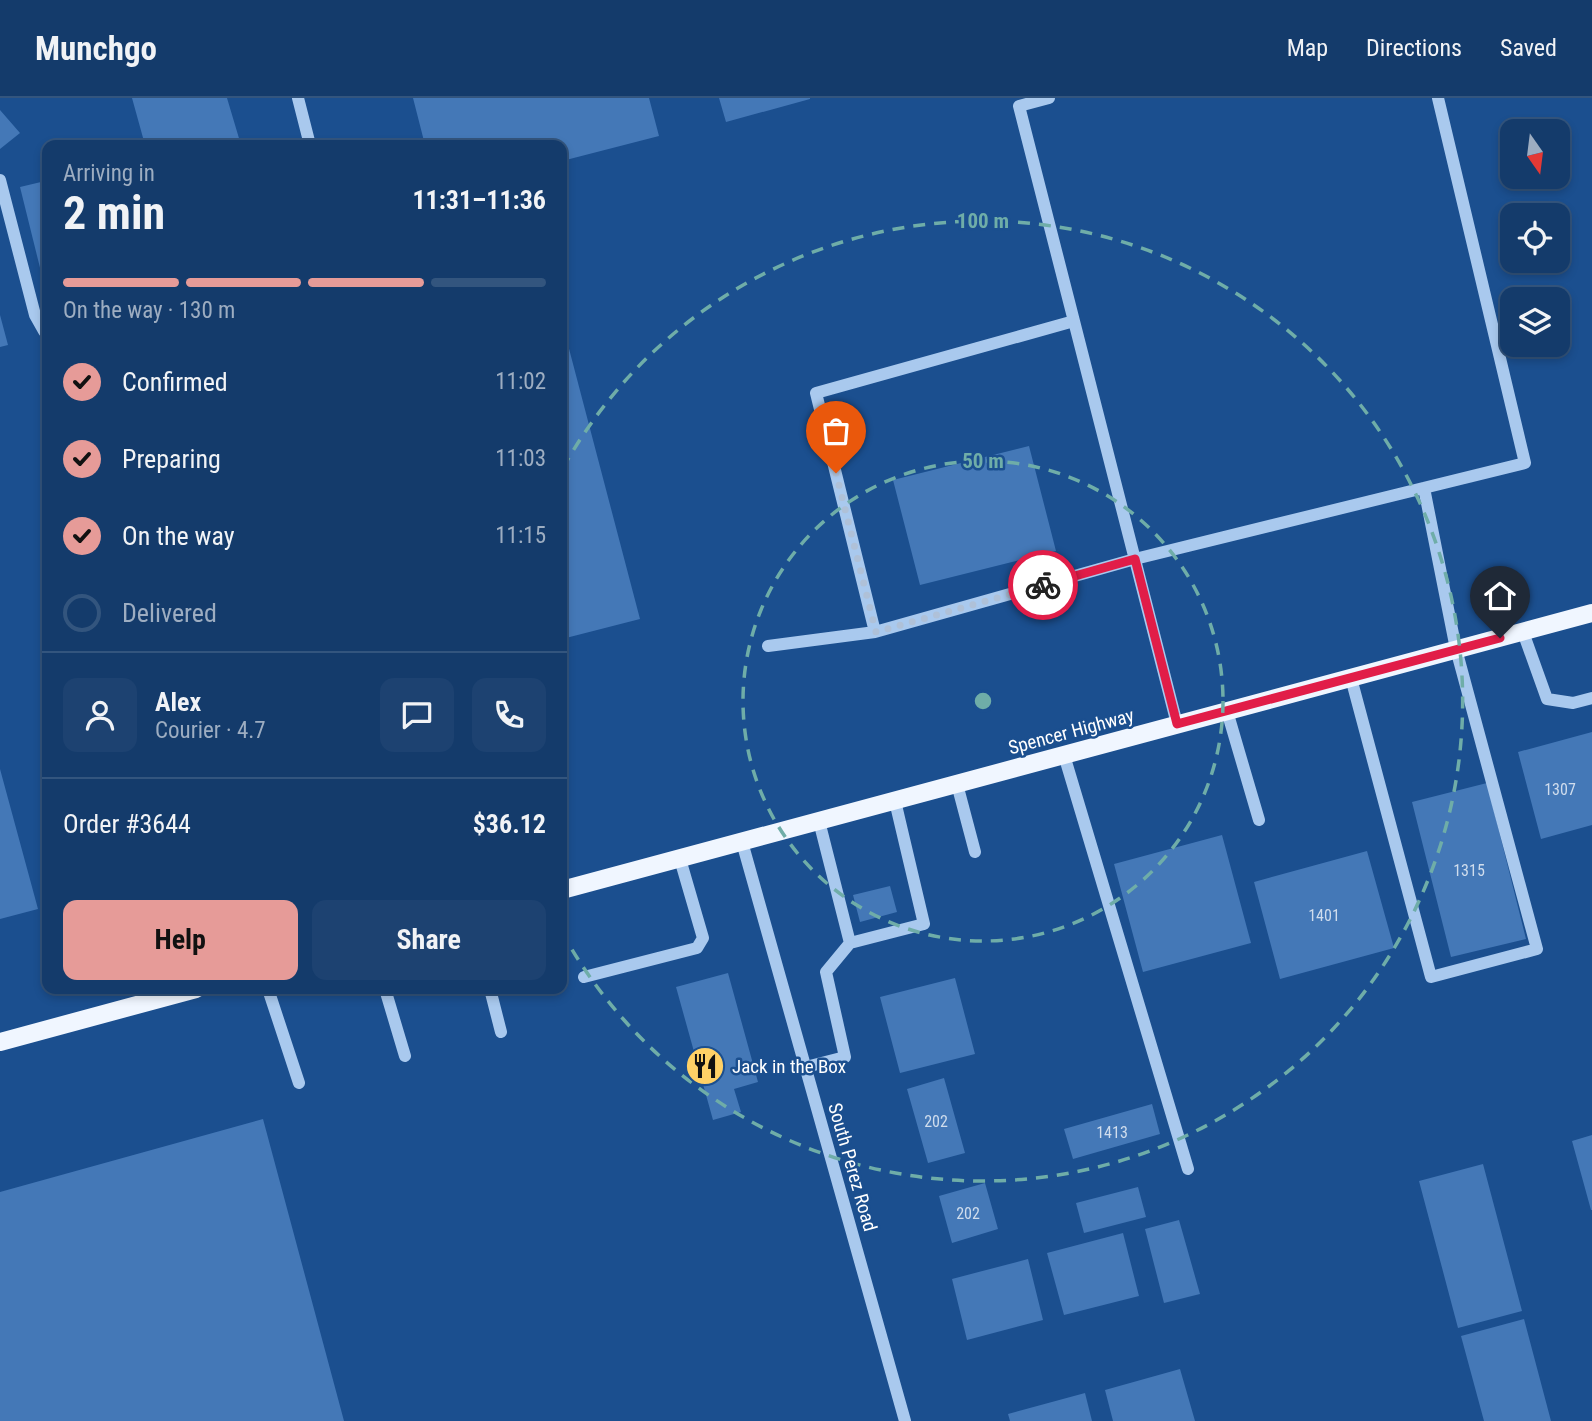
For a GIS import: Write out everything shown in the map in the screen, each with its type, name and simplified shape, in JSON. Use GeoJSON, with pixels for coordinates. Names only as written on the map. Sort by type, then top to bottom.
{"type":"FeatureCollection","features":[{"type":"Feature","properties":{"kind":"main road","name":"Spencer Highway"},"geometry":{"type":"LineString","coordinates":[[567,889],[1592,613]]}},
{"type":"Feature","properties":{"kind":"main road"},"geometry":{"type":"LineString","coordinates":[[0,1042],[178,994]]}},
{"type":"Feature","properties":{"kind":"street"},"geometry":{"type":"LineString","coordinates":[[298,98],[309,140]]}},
{"type":"Feature","properties":{"kind":"street"},"geometry":{"type":"LineString","coordinates":[[1049,98],[1019,106],[1177,724]]}},
{"type":"Feature","properties":{"kind":"street"},"geometry":{"type":"LineString","coordinates":[[768,646],[876,632],[1135,559],[1525,463],[1438,98]]}},
{"type":"Feature","properties":{"kind":"street"},"geometry":{"type":"LineString","coordinates":[[0,180],[35,314],[42,327]]}},
{"type":"Feature","properties":{"kind":"street"},"geometry":{"type":"LineString","coordinates":[[876,632],[816,393],[1074,321]]}},
{"type":"Feature","properties":{"kind":"street"},"geometry":{"type":"LineString","coordinates":[[1351,678],[1432,976],[1537,949],[1456,649],[1424,488]]}},
{"type":"Feature","properties":{"kind":"street"},"geometry":{"type":"LineString","coordinates":[[1522,632],[1547,699],[1573,703],[1592,698]]}},
{"type":"Feature","properties":{"kind":"street"},"geometry":{"type":"LineString","coordinates":[[1227,711],[1259,820]]}},
{"type":"Feature","properties":{"kind":"street"},"geometry":{"type":"LineString","coordinates":[[1064,755],[1188,1169]]}},
{"type":"Feature","properties":{"kind":"street"},"geometry":{"type":"LineString","coordinates":[[957,784],[975,852]]}},
{"type":"Feature","properties":{"kind":"street"},"geometry":{"type":"LineString","coordinates":[[806,1067],[845,1058],[826,972],[850,943],[925,924],[895,801]]}},
{"type":"Feature","properties":{"kind":"street"},"geometry":{"type":"LineString","coordinates":[[819,821],[850,943]]}},
{"type":"Feature","properties":{"kind":"street","name":"South Perez Road"},"geometry":{"type":"LineString","coordinates":[[742,842],[905,1421]]}},
{"type":"Feature","properties":{"kind":"street"},"geometry":{"type":"LineString","coordinates":[[584,977],[697,948],[702,939],[680,859]]}},
{"type":"Feature","properties":{"kind":"street"},"geometry":{"type":"LineString","coordinates":[[270,994],[299,1083]]}},
{"type":"Feature","properties":{"kind":"street"},"geometry":{"type":"LineString","coordinates":[[386,994],[405,1056]]}},
{"type":"Feature","properties":{"kind":"street"},"geometry":{"type":"LineString","coordinates":[[491,994],[501,1032]]}},
{"type":"Feature","properties":{"kind":"building"},"geometry":{"type":"Polygon","coordinates":[[[132,98],[227,98],[240,140],[144,140],[132,98]]]}},
{"type":"Feature","properties":{"kind":"building"},"geometry":{"type":"Polygon","coordinates":[[[413,98],[649,98],[659,136],[567,160],[567,140],[424,140],[413,98]]]}},
{"type":"Feature","properties":{"kind":"building"},"geometry":{"type":"Polygon","coordinates":[[[719,98],[810,98],[810,99],[726,122],[719,98]]]}},
{"type":"Feature","properties":{"kind":"building"},"geometry":{"type":"Polygon","coordinates":[[[0,110],[20,133],[0,149],[0,110]]]}},
{"type":"Feature","properties":{"kind":"building"},"geometry":{"type":"Polygon","coordinates":[[[41,182],[42,276],[20,187],[41,182]]]}},
{"type":"Feature","properties":{"kind":"building"},"geometry":{"type":"Polygon","coordinates":[[[0,315],[8,345],[0,347],[0,315]]]}},
{"type":"Feature","properties":{"kind":"building"},"geometry":{"type":"Polygon","coordinates":[[[567,341],[640,619],[567,638],[567,341]]]}},
{"type":"Feature","properties":{"kind":"building"},"geometry":{"type":"Polygon","coordinates":[[[1029,446],[1056,551],[920,585],[893,480],[1029,446]]]}},
{"type":"Feature","properties":{"kind":"building"},"geometry":{"type":"Polygon","coordinates":[[[1592,732],[1592,825],[1541,839],[1518,752],[1592,732]]]}},
{"type":"Feature","properties":{"kind":"building"},"geometry":{"type":"Polygon","coordinates":[[[0,769],[38,909],[0,919],[0,769]]]}},
{"type":"Feature","properties":{"kind":"building"},"geometry":{"type":"Polygon","coordinates":[[[1487,783],[1526,939],[1451,957],[1412,802],[1487,783]]]}},
{"type":"Feature","properties":{"kind":"building"},"geometry":{"type":"Polygon","coordinates":[[[1222,835],[1251,943],[1143,972],[1114,864],[1222,835]]]}},
{"type":"Feature","properties":{"kind":"building"},"geometry":{"type":"Polygon","coordinates":[[[1367,851],[1394,948],[1280,979],[1254,882],[1367,851]]]}},
{"type":"Feature","properties":{"kind":"building"},"geometry":{"type":"Polygon","coordinates":[[[890,886],[897,912],[860,922],[853,895],[890,886]]]}},
{"type":"Feature","properties":{"kind":"building"},"geometry":{"type":"Polygon","coordinates":[[[728,973],[758,1082],[734,1089],[741,1112],[713,1120],[676,987],[728,973]]]}},
{"type":"Feature","properties":{"kind":"building"},"geometry":{"type":"Polygon","coordinates":[[[955,978],[975,1054],[900,1073],[880,997],[955,978]]]}},
{"type":"Feature","properties":{"kind":"building"},"geometry":{"type":"Polygon","coordinates":[[[944,1078],[965,1153],[928,1163],[907,1089],[944,1078]]]}},
{"type":"Feature","properties":{"kind":"building"},"geometry":{"type":"Polygon","coordinates":[[[1152,1104],[1160,1134],[1073,1159],[1064,1129],[1152,1104]]]}},
{"type":"Feature","properties":{"kind":"building"},"geometry":{"type":"Polygon","coordinates":[[[263,1119],[344,1421],[0,1421],[0,1192],[263,1119]]]}},
{"type":"Feature","properties":{"kind":"building"},"geometry":{"type":"Polygon","coordinates":[[[1592,1135],[1592,1210],[1591,1210],[1572,1141],[1592,1135]]]}},
{"type":"Feature","properties":{"kind":"building"},"geometry":{"type":"Polygon","coordinates":[[[1483,1164],[1522,1311],[1458,1328],[1419,1181],[1483,1164]]]}},
{"type":"Feature","properties":{"kind":"building"},"geometry":{"type":"Polygon","coordinates":[[[985,1183],[998,1229],[952,1243],[939,1196],[985,1183]]]}},
{"type":"Feature","properties":{"kind":"building"},"geometry":{"type":"Polygon","coordinates":[[[1138,1187],[1146,1217],[1084,1233],[1076,1203],[1138,1187]]]}},
{"type":"Feature","properties":{"kind":"building"},"geometry":{"type":"Polygon","coordinates":[[[1179,1220],[1200,1294],[1164,1303],[1145,1229],[1179,1220]]]}},
{"type":"Feature","properties":{"kind":"building"},"geometry":{"type":"Polygon","coordinates":[[[1123,1233],[1139,1296],[1064,1315],[1047,1253],[1123,1233]]]}},
{"type":"Feature","properties":{"kind":"building"},"geometry":{"type":"Polygon","coordinates":[[[1028,1259],[1043,1320],[967,1340],[952,1279],[1028,1259]]]}},
{"type":"Feature","properties":{"kind":"building"},"geometry":{"type":"Polygon","coordinates":[[[1524,1319],[1551,1421],[1484,1421],[1461,1336],[1524,1319]]]}},
{"type":"Feature","properties":{"kind":"building"},"geometry":{"type":"Polygon","coordinates":[[[1180,1369],[1195,1421],[1113,1421],[1105,1390],[1180,1369]]]}},
{"type":"Feature","properties":{"kind":"building"},"geometry":{"type":"Polygon","coordinates":[[[1085,1393],[1092,1421],[1010,1421],[1008,1414],[1085,1393]]]}},
{"type":"Feature","properties":{"kind":"way so far"},"geometry":{"type":"LineString","coordinates":[[836,473],[876,632],[1043,585]]}},
{"type":"Feature","properties":{"kind":"place","name":"Jack in the Box"},"geometry":{"type":"Point","coordinates":[705,1066]}},
{"type":"Feature","properties":{"kind":"route"},"geometry":{"type":"LineString","coordinates":[[1043,585],[1135,559],[1177,724],[1500,638]]}}]}
